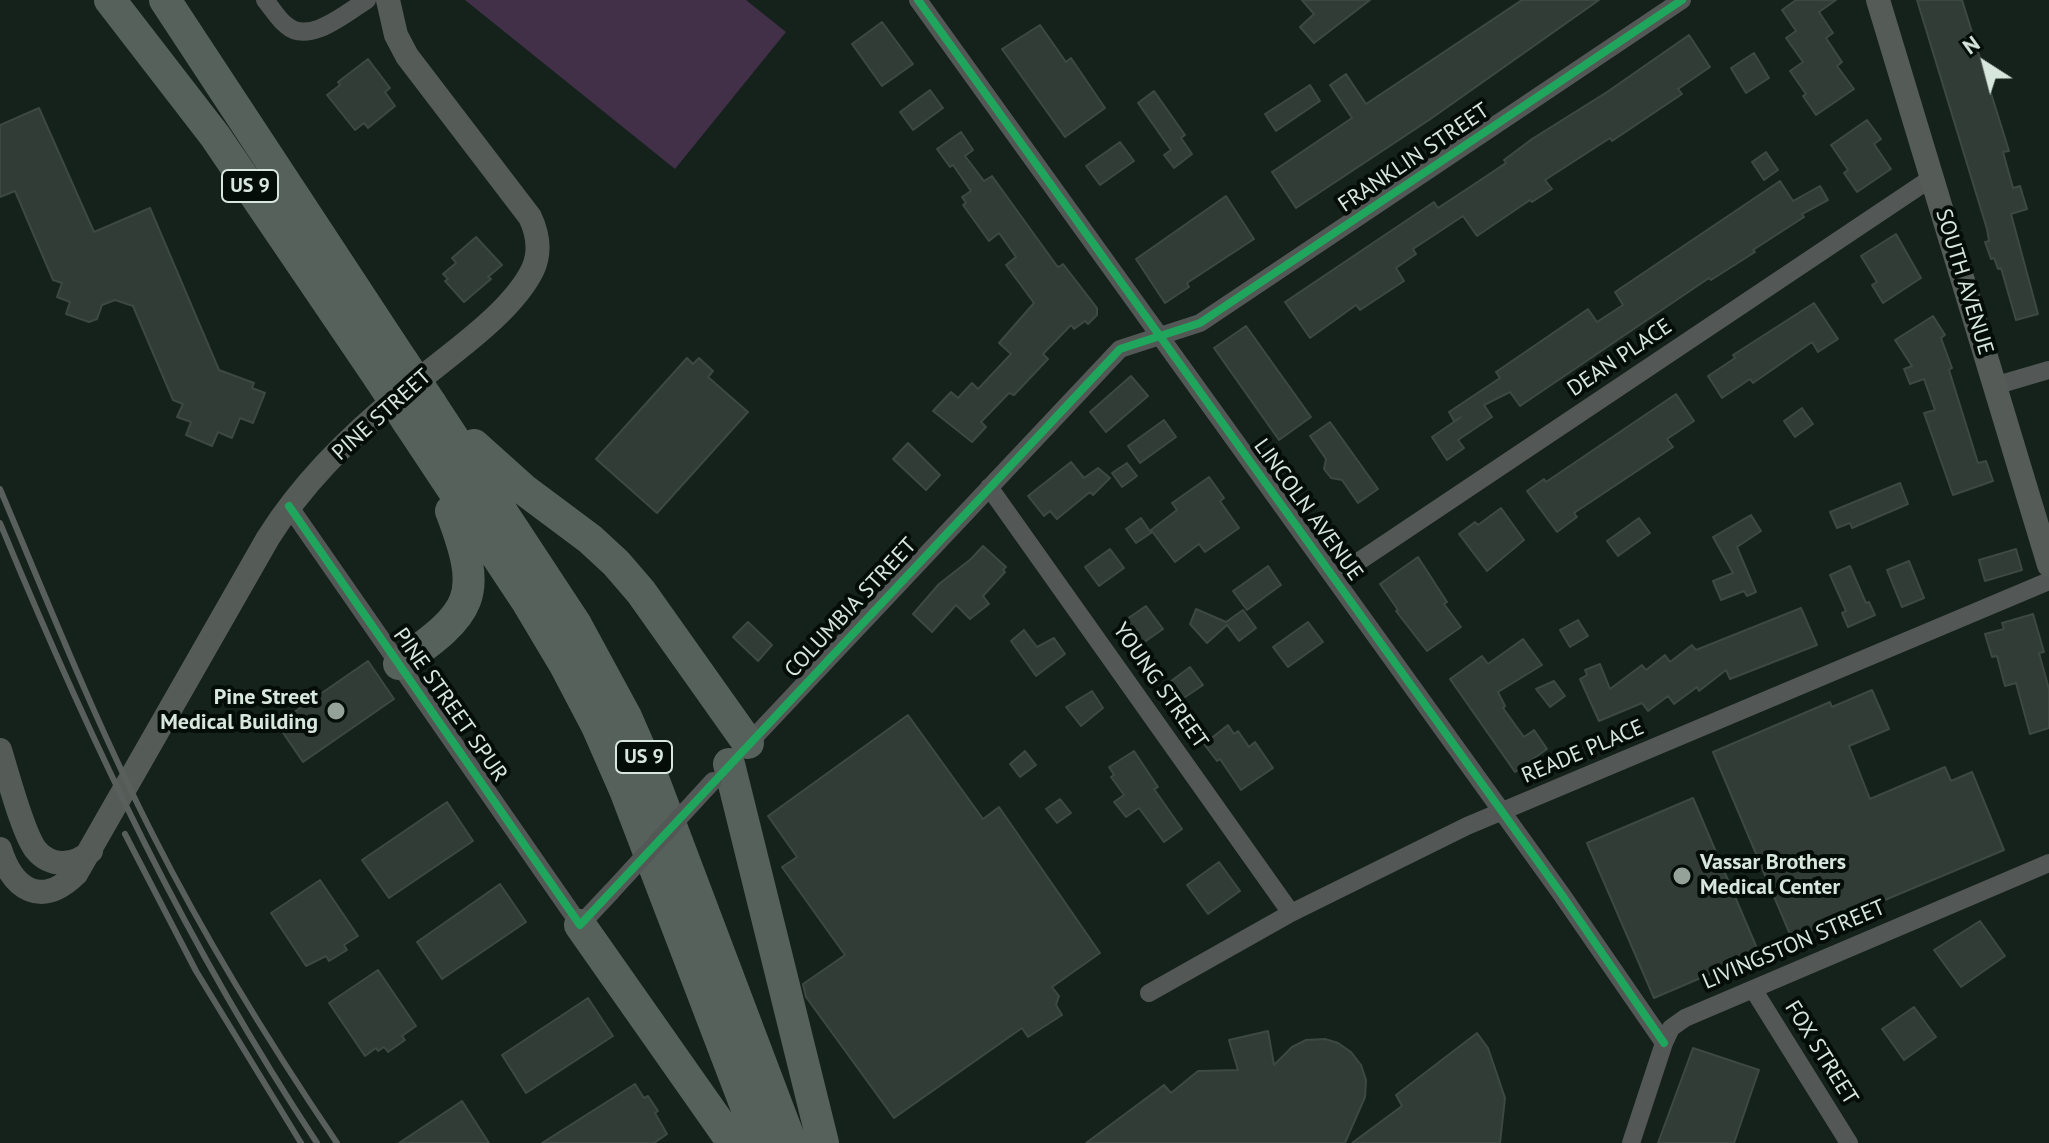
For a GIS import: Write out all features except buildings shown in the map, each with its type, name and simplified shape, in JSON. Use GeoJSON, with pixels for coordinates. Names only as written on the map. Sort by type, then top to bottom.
{"type":"FeatureCollection","features":[{"type":"Feature","properties":{"kind":"highway","name":"US 9"},"geometry":{"type":"LineString","coordinates":[[110,0],[392,370]]}},
{"type":"Feature","properties":{"kind":"highway","name":"US 9"},"geometry":{"type":"LineString","coordinates":[[165,0],[392,370],[419,422],[597,726],[637,821],[760,1143]]}},
{"type":"Feature","properties":{"kind":"highway","name":"US 9"},"geometry":{"type":"LineString","coordinates":[[419,422],[575,623],[626,717],[654,781],[791,1143]]}},
{"type":"Feature","properties":{"kind":"highway"},"geometry":{"type":"LineString","coordinates":[[399,664],[446,628],[459,612],[470,583],[467,554],[419,422]]}},
{"type":"Feature","properties":{"kind":"highway"},"geometry":{"type":"LineString","coordinates":[[419,422],[512,480],[590,539],[641,592],[730,763],[823,1143]]}},
{"type":"Feature","properties":{"kind":"highway"},"geometry":{"type":"LineString","coordinates":[[580,925],[733,1143]]}},
{"type":"Feature","properties":{"kind":"street"},"geometry":{"type":"LineString","coordinates":[[265,0],[286,25],[306,32],[317,30],[367,0]]}},
{"type":"Feature","properties":{"kind":"street","name":"PINE STREET"},"geometry":{"type":"LineString","coordinates":[[0,849],[13,878],[25,888],[43,892],[57,889],[69,881],[91,851],[289,506],[330,460],[384,408],[494,316],[521,288],[537,259],[538,237],[530,217],[407,56],[396,35],[388,0]]}},
{"type":"Feature","properties":{"kind":"street","name":"LINCOLN AVENUE"},"geometry":{"type":"LineString","coordinates":[[918,0],[1502,812],[1664,1043]]}},
{"type":"Feature","properties":{"kind":"street","name":"FRANKLIN STREET"},"geometry":{"type":"LineString","coordinates":[[1160,334],[1176,333],[1200,323],[1682,0]]}},
{"type":"Feature","properties":{"kind":"street","name":"SOUTH AVENUE"},"geometry":{"type":"LineString","coordinates":[[1878,0],[2049,565]]}},
{"type":"Feature","properties":{"kind":"street","name":"DEAN PLACE"},"geometry":{"type":"LineString","coordinates":[[1334,578],[1933,177]]}},
{"type":"Feature","properties":{"kind":"street","name":"COLUMBIA STREET"},"geometry":{"type":"LineString","coordinates":[[580,925],[1120,349],[1160,334]]}},
{"type":"Feature","properties":{"kind":"street"},"geometry":{"type":"LineString","coordinates":[[1994,386],[2049,370]]}},
{"type":"Feature","properties":{"kind":"street","name":"YOUNG STREET"},"geometry":{"type":"LineString","coordinates":[[989,487],[1291,913]]}},
{"type":"Feature","properties":{"kind":"street","name":"PINE STREET SPUR"},"geometry":{"type":"LineString","coordinates":[[289,506],[580,925]]}},
{"type":"Feature","properties":{"kind":"street","name":"READE PLACE"},"geometry":{"type":"LineString","coordinates":[[1149,993],[1291,913],[1467,826],[2049,581]]}},
{"type":"Feature","properties":{"kind":"street"},"geometry":{"type":"LineString","coordinates":[[0,750],[28,837],[37,851],[50,861],[65,863],[80,859],[91,851]]}},
{"type":"Feature","properties":{"kind":"street","name":"LIVINGSTON STREET"},"geometry":{"type":"LineString","coordinates":[[1631,1143],[1664,1043],[1671,1028],[1685,1018],[2049,863]]}},
{"type":"Feature","properties":{"kind":"street","name":"FOX STREET"},"geometry":{"type":"LineString","coordinates":[[1753,989],[1849,1143]]}},
{"type":"Feature","properties":{"kind":"shaded area"},"geometry":{"type":"Polygon","coordinates":[[[465,0],[746,0],[786,32],[675,169],[465,0]]]}},
{"type":"Feature","properties":{"kind":"railway"},"geometry":{"type":"LineString","coordinates":[[0,489],[92,707],[153,835],[240,992],[337,1143]]}},
{"type":"Feature","properties":{"kind":"railway"},"geometry":{"type":"LineString","coordinates":[[0,523],[70,685],[144,841],[225,993],[317,1143]]}},
{"type":"Feature","properties":{"kind":"railway"},"geometry":{"type":"LineString","coordinates":[[125,834],[196,971],[301,1143]]}},
{"type":"Feature","properties":{"kind":"cycle path"},"geometry":{"type":"LineString","coordinates":[[918,0],[1562,895],[1664,1043]]}},
{"type":"Feature","properties":{"kind":"cycle path"},"geometry":{"type":"LineString","coordinates":[[289,506],[580,925],[1120,349],[1200,323],[1682,0]]}},
{"type":"Feature","properties":{"kind":"place","name":"Pine Street Medical Building"},"geometry":{"type":"Point","coordinates":[336,711]}},
{"type":"Feature","properties":{"kind":"place","name":"Vassar Brothers Medical Center"},"geometry":{"type":"Point","coordinates":[1682,876]}}]}
